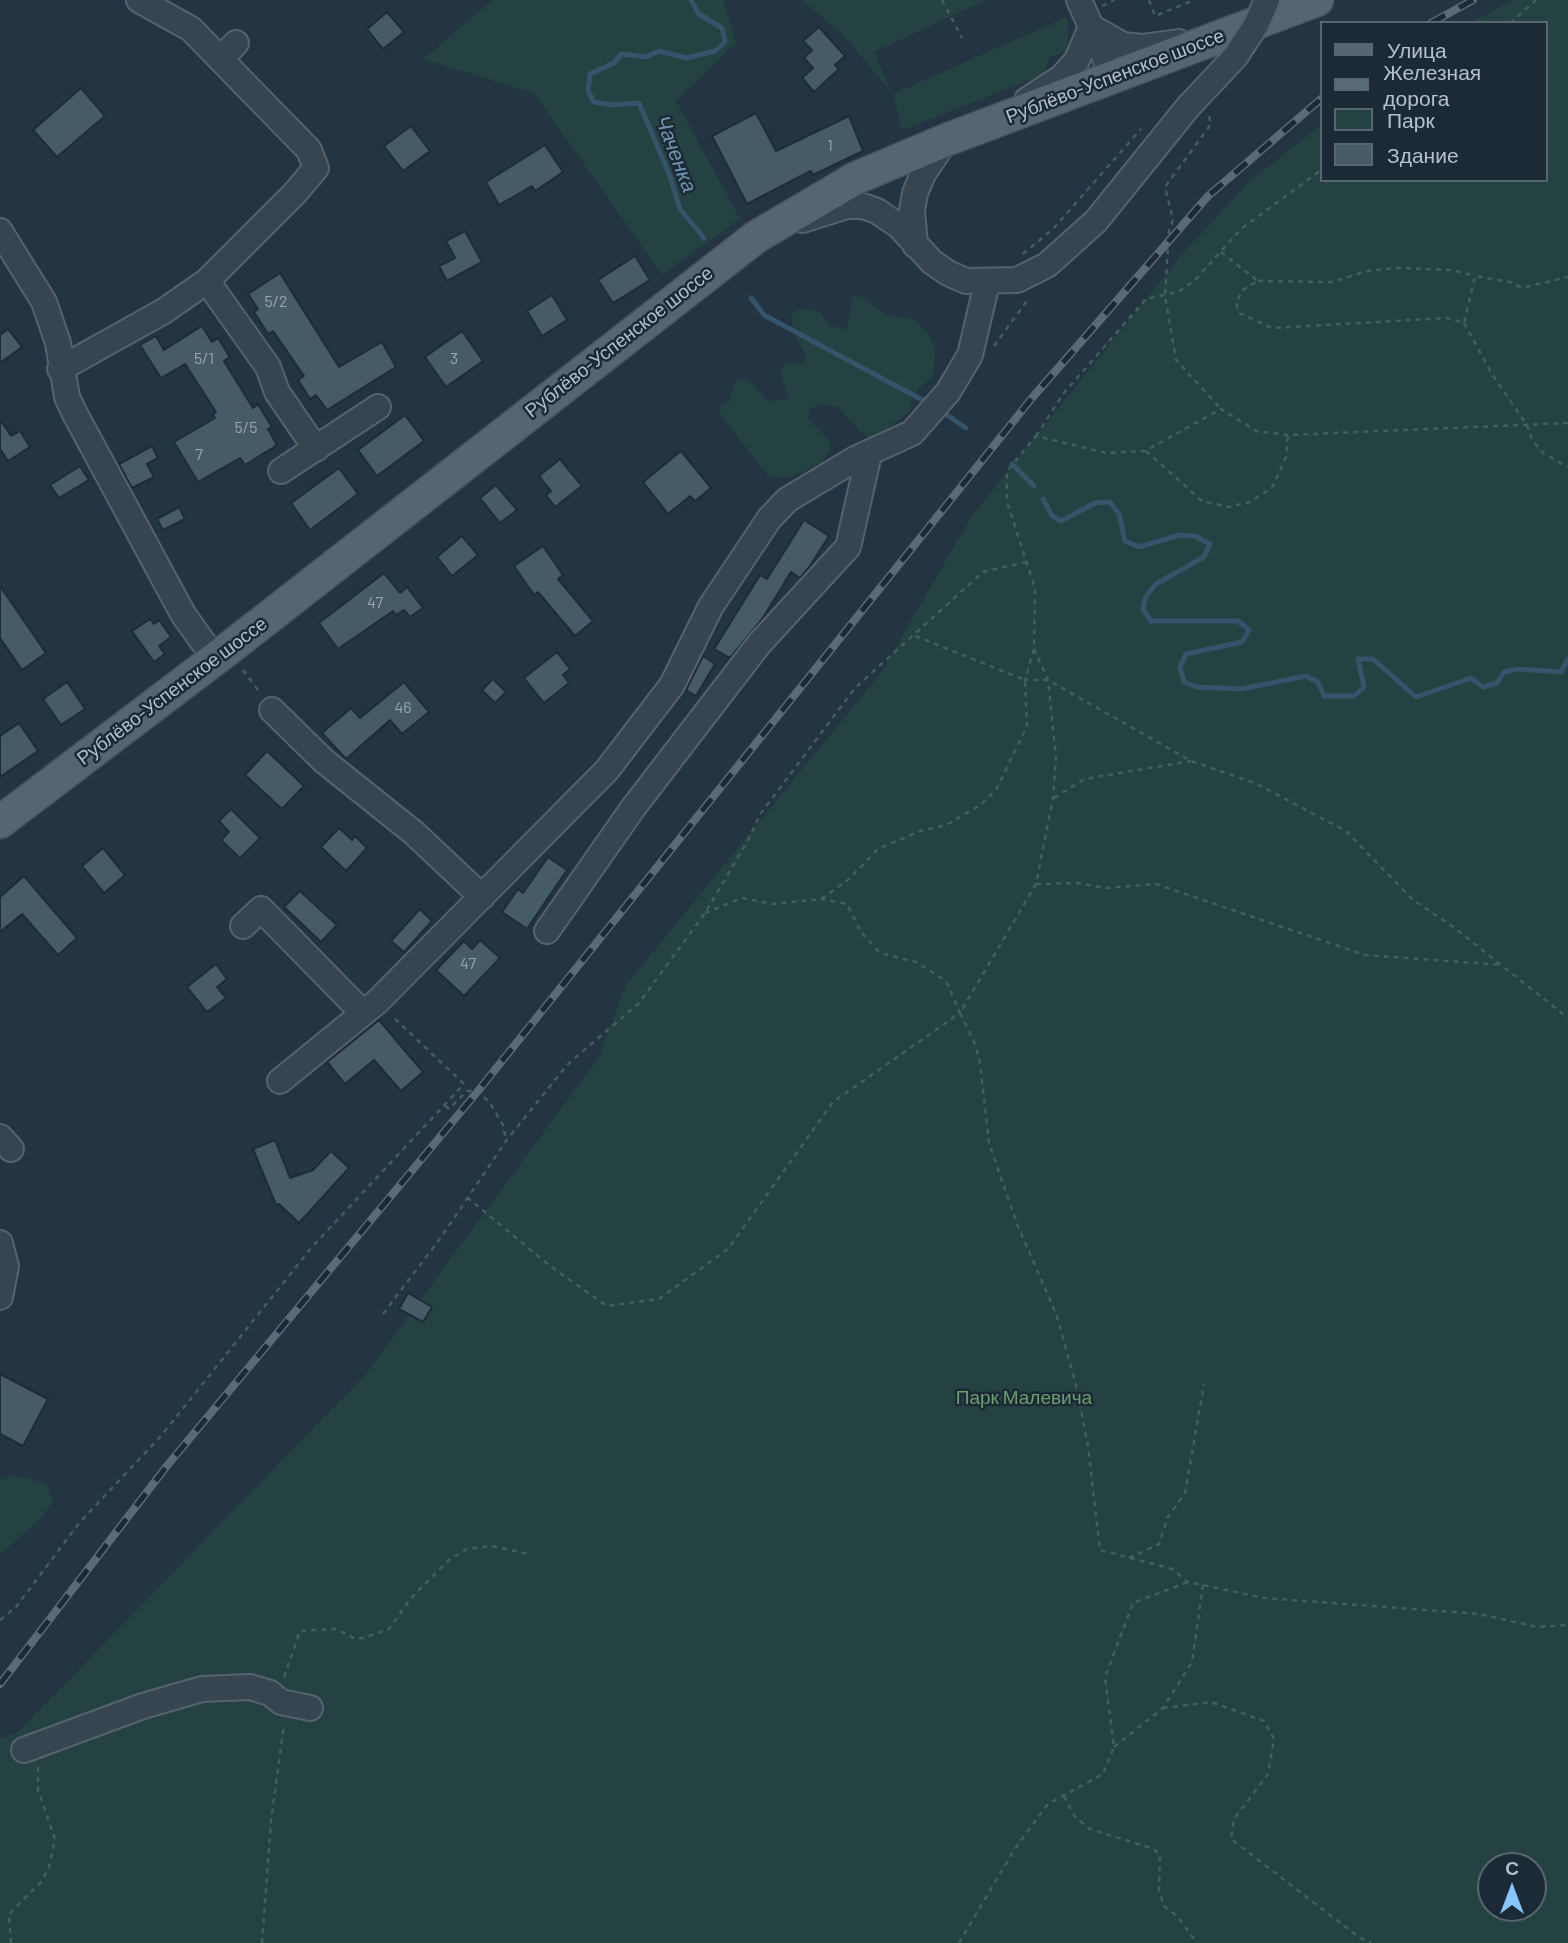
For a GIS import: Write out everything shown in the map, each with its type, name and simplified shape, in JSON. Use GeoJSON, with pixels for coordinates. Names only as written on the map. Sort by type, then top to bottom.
{"type":"FeatureCollection","features":[{"type":"Feature","properties":{"kind":"main road","name":"Рублёво-Успенское шоссе"},"geometry":{"type":"LineString","coordinates":[[0,822],[221,654],[757,237],[856,178],[946,140],[1317,0]]}},
{"type":"Feature","properties":{"kind":"street"},"geometry":{"type":"LineString","coordinates":[[60,369],[164,312],[207,281],[286,203],[316,168],[309,150],[228,51],[139,0]]}},
{"type":"Feature","properties":{"kind":"street"},"geometry":{"type":"LineString","coordinates":[[1079,0],[1114,78]]}},
{"type":"Feature","properties":{"kind":"street"},"geometry":{"type":"LineString","coordinates":[[757,237],[829,211],[863,206],[887,217],[948,273],[966,281],[987,283],[1017,280],[1047,265],[1096,221],[1188,107],[1235,57],[1256,26],[1267,0]]}},
{"type":"Feature","properties":{"kind":"street"},"geometry":{"type":"LineString","coordinates":[[1091,27],[1109,39],[1142,47],[1238,30]]}},
{"type":"Feature","properties":{"kind":"street"},"geometry":{"type":"LineString","coordinates":[[995,122],[1062,77],[1077,60],[1091,27]]}},
{"type":"Feature","properties":{"kind":"street"},"geometry":{"type":"LineString","coordinates":[[915,245],[912,211],[915,193],[923,174],[946,140]]}},
{"type":"Feature","properties":{"kind":"street"},"geometry":{"type":"LineString","coordinates":[[0,231],[44,302],[58,343],[60,369],[74,412],[183,614],[221,654]]}},
{"type":"Feature","properties":{"kind":"street"},"geometry":{"type":"LineString","coordinates":[[207,281],[268,367],[277,392],[316,449]]}},
{"type":"Feature","properties":{"kind":"street"},"geometry":{"type":"LineString","coordinates":[[280,1081],[370,1007],[607,770],[662,698],[712,606],[769,519],[786,500],[807,486],[912,433],[948,392],[970,355],[987,283]]}},
{"type":"Feature","properties":{"kind":"street"},"geometry":{"type":"LineString","coordinates":[[281,471],[378,407]]}},
{"type":"Feature","properties":{"kind":"street"},"geometry":{"type":"LineString","coordinates":[[547,931],[633,807],[759,644],[848,547],[869,454]]}},
{"type":"Feature","properties":{"kind":"street"},"geometry":{"type":"LineString","coordinates":[[272,710],[324,761],[414,833],[482,897]]}},
{"type":"Feature","properties":{"kind":"street"},"geometry":{"type":"LineString","coordinates":[[243,926],[261,909],[370,1007]]}},
{"type":"Feature","properties":{"kind":"street"},"geometry":{"type":"LineString","coordinates":[[0,1243],[6,1266],[0,1297]]}},
{"type":"Feature","properties":{"kind":"street"},"geometry":{"type":"LineString","coordinates":[[24,1750],[143,1706],[202,1689],[250,1688],[270,1693],[281,1702],[310,1708]]}},
{"type":"Feature","properties":{"kind":"path"},"geometry":{"type":"LineString","coordinates":[[942,0],[962,38]]}},
{"type":"Feature","properties":{"kind":"path"},"geometry":{"type":"LineString","coordinates":[[1149,0],[1155,16],[1194,0]]}},
{"type":"Feature","properties":{"kind":"path"},"geometry":{"type":"LineString","coordinates":[[1512,21],[1536,0]]}},
{"type":"Feature","properties":{"kind":"path"},"geometry":{"type":"LineString","coordinates":[[1022,259],[1024,251],[1053,229],[1146,123]]}},
{"type":"Feature","properties":{"kind":"path"},"geometry":{"type":"LineString","coordinates":[[821,899],[848,880],[878,849],[920,831],[946,825],[979,806],[996,790],[1027,726],[1025,680],[1034,649],[1035,588],[1007,502],[1007,471],[1036,436],[1063,394],[1146,299],[1178,292],[1195,280],[1241,229],[1320,171]]}},
{"type":"Feature","properties":{"kind":"path"},"geometry":{"type":"LineString","coordinates":[[1169,230],[1165,296],[1175,360],[1221,409],[1256,431],[1287,435],[1568,423]]}},
{"type":"Feature","properties":{"kind":"path"},"geometry":{"type":"LineString","coordinates":[[1221,252],[1258,281]]}},
{"type":"Feature","properties":{"kind":"path"},"geometry":{"type":"LineString","coordinates":[[1464,323],[1447,318],[1272,328],[1250,321],[1239,313],[1236,302],[1244,289],[1258,281],[1333,282],[1367,271],[1397,268],[1452,270],[1510,282],[1522,288],[1568,277]]}},
{"type":"Feature","properties":{"kind":"path"},"geometry":{"type":"LineString","coordinates":[[1475,276],[1464,323],[1492,374],[1527,425],[1532,440],[1544,454],[1568,467]]}},
{"type":"Feature","properties":{"kind":"path"},"geometry":{"type":"LineString","coordinates":[[988,355],[1035,290]]}},
{"type":"Feature","properties":{"kind":"path"},"geometry":{"type":"LineString","coordinates":[[1036,436],[1106,453],[1145,451],[1221,409]]}},
{"type":"Feature","properties":{"kind":"path"},"geometry":{"type":"LineString","coordinates":[[1145,451],[1202,501],[1229,507],[1250,502],[1272,488],[1286,457],[1287,435]]}},
{"type":"Feature","properties":{"kind":"path"},"geometry":{"type":"LineString","coordinates":[[383,1314],[442,1236],[506,1140],[567,1065],[639,1003],[705,913],[761,813],[855,688],[983,572],[1026,562]]}},
{"type":"Feature","properties":{"kind":"path"},"geometry":{"type":"LineString","coordinates":[[913,635],[1025,680],[1048,680],[1191,761],[1255,783],[1346,831],[1413,900],[1504,965],[1568,1018]]}},
{"type":"Feature","properties":{"kind":"path"},"geometry":{"type":"LineString","coordinates":[[467,1197],[550,1266],[607,1306],[659,1299],[728,1249],[833,1102],[960,1013],[1037,884],[1053,799],[1056,757],[1048,680],[1034,649]]}},
{"type":"Feature","properties":{"kind":"path"},"geometry":{"type":"LineString","coordinates":[[221,654],[272,710]]}},
{"type":"Feature","properties":{"kind":"path"},"geometry":{"type":"LineString","coordinates":[[1053,799],[1084,779],[1191,761]]}},
{"type":"Feature","properties":{"kind":"path"},"geometry":{"type":"LineString","coordinates":[[1037,884],[1077,883],[1106,888],[1156,884],[1365,955],[1504,965]]}},
{"type":"Feature","properties":{"kind":"path"},"geometry":{"type":"LineString","coordinates":[[705,913],[742,898],[773,904],[821,899],[847,904],[861,932],[880,953],[916,962],[946,981],[975,1044],[980,1063],[989,1143],[1017,1224],[1057,1316],[1076,1385],[1088,1446],[1100,1550],[1172,1569],[1188,1582],[1265,1598],[1479,1614],[1537,1627],[1568,1625]]}},
{"type":"Feature","properties":{"kind":"path"},"geometry":{"type":"LineString","coordinates":[[0,1620],[16,1607],[80,1522],[161,1436],[312,1248],[464,1084],[370,1007]]}},
{"type":"Feature","properties":{"kind":"path"},"geometry":{"type":"LineString","coordinates":[[445,1105],[449,1109],[467,1091],[478,1091],[490,1102],[503,1125],[506,1140]]}},
{"type":"Feature","properties":{"kind":"path"},"geometry":{"type":"LineString","coordinates":[[1129,1558],[1158,1544],[1168,1517],[1185,1493],[1204,1384]]}},
{"type":"Feature","properties":{"kind":"path"},"geometry":{"type":"LineString","coordinates":[[262,1943],[271,1821],[285,1717],[281,1702],[285,1672],[300,1631],[336,1629],[356,1639],[389,1629],[411,1598],[450,1559],[467,1549],[492,1546],[529,1554]]}},
{"type":"Feature","properties":{"kind":"path"},"geometry":{"type":"LineString","coordinates":[[1114,1747],[1105,1677],[1133,1603],[1188,1582]]}},
{"type":"Feature","properties":{"kind":"path"},"geometry":{"type":"LineString","coordinates":[[959,1943],[1014,1850],[1048,1804],[1103,1774],[1114,1747],[1163,1708],[1192,1662],[1203,1585]]}},
{"type":"Feature","properties":{"kind":"path"},"geometry":{"type":"LineString","coordinates":[[1163,1708],[1211,1702],[1265,1721],[1274,1739],[1268,1774],[1234,1819],[1231,1839],[1360,1938],[1371,1943]]}},
{"type":"Feature","properties":{"kind":"path"},"geometry":{"type":"LineString","coordinates":[[11,1943],[9,1913],[41,1882],[49,1867],[55,1839],[38,1790],[38,1766],[24,1750]]}},
{"type":"Feature","properties":{"kind":"path"},"geometry":{"type":"LineString","coordinates":[[1064,1796],[1075,1817],[1090,1829],[1154,1849],[1160,1855],[1159,1892],[1197,1943]]}},
{"type":"Feature","properties":{"kind":"green space"},"geometry":{"type":"Polygon","coordinates":[[[493,0],[723,0],[736,43],[676,101],[740,219],[662,275],[534,93],[423,59],[493,0]]]}},
{"type":"Feature","properties":{"kind":"green space"},"geometry":{"type":"Polygon","coordinates":[[[801,0],[986,0],[874,52],[893,94],[842,34],[801,0]]]}},
{"type":"Feature","properties":{"kind":"green space","name":"Парк Малевича"},"geometry":{"type":"Polygon","coordinates":[[[1513,0],[1568,0],[1568,1943],[0,1943],[0,1739],[18,1732],[366,1374],[599,1057],[626,985],[881,673],[971,517],[1183,253],[1251,180],[1320,126],[1320,182],[1547,182],[1547,21],[1474,21],[1513,0]]]}},
{"type":"Feature","properties":{"kind":"green space"},"geometry":{"type":"Polygon","coordinates":[[[1067,17],[1069,51],[1050,57],[1043,75],[902,130],[893,94],[1067,17]]]}},
{"type":"Feature","properties":{"kind":"green space"},"geometry":{"type":"Polygon","coordinates":[[[859,294],[887,316],[915,319],[936,349],[933,376],[913,394],[910,411],[873,440],[864,435],[837,406],[818,404],[810,409],[808,419],[828,439],[831,447],[822,463],[787,478],[768,476],[720,414],[721,404],[729,403],[735,382],[745,378],[768,401],[788,399],[781,373],[785,363],[803,365],[806,356],[793,331],[792,313],[800,309],[819,311],[831,327],[847,329],[852,298],[859,294]]]}},
{"type":"Feature","properties":{"kind":"green space"},"geometry":{"type":"Polygon","coordinates":[[[11,1476],[29,1478],[47,1485],[53,1502],[41,1518],[0,1555],[0,1481],[11,1476]]]}},
{"type":"Feature","properties":{"kind":"building"},"geometry":{"type":"Polygon","coordinates":[[[387,12],[404,32],[383,49],[367,29],[387,12]]]}},
{"type":"Feature","properties":{"kind":"building"},"geometry":{"type":"Polygon","coordinates":[[[819,27],[845,56],[835,65],[839,69],[814,92],[802,78],[813,68],[804,58],[812,50],[803,41],[819,27]]]}},
{"type":"Feature","properties":{"kind":"building"},"geometry":{"type":"Polygon","coordinates":[[[81,88],[105,116],[57,157],[33,130],[81,88]]]}},
{"type":"Feature","properties":{"kind":"building"},"geometry":{"type":"Polygon","coordinates":[[[756,113],[776,151],[849,116],[863,151],[813,175],[811,171],[747,204],[712,136],[756,113]]]}},
{"type":"Feature","properties":{"kind":"building"},"geometry":{"type":"Polygon","coordinates":[[[411,126],[430,151],[403,171],[384,146],[411,126]]]}},
{"type":"Feature","properties":{"kind":"building"},"geometry":{"type":"Polygon","coordinates":[[[545,145],[563,172],[535,191],[532,186],[499,205],[486,182],[545,145]]]}},
{"type":"Feature","properties":{"kind":"building"},"geometry":{"type":"Polygon","coordinates":[[[465,231],[482,262],[447,281],[439,266],[455,258],[446,241],[465,231]]]}},
{"type":"Feature","properties":{"kind":"building"},"geometry":{"type":"Polygon","coordinates":[[[635,256],[650,280],[613,303],[598,280],[635,256]]]}},
{"type":"Feature","properties":{"kind":"building"},"geometry":{"type":"Polygon","coordinates":[[[280,273],[339,367],[382,342],[396,367],[327,410],[316,395],[310,399],[298,380],[304,376],[273,331],[268,334],[254,312],[258,309],[248,294],[280,273]]]}},
{"type":"Feature","properties":{"kind":"building"},"geometry":{"type":"Polygon","coordinates":[[[552,295],[567,320],[542,336],[527,311],[552,295]]]}},
{"type":"Feature","properties":{"kind":"building"},"geometry":{"type":"Polygon","coordinates":[[[202,326],[212,342],[218,338],[230,357],[224,361],[253,408],[258,404],[272,427],[268,429],[277,445],[245,465],[240,458],[198,482],[174,442],[215,418],[213,414],[216,412],[185,364],[161,378],[140,345],[156,336],[164,350],[202,326]]]}},
{"type":"Feature","properties":{"kind":"building"},"geometry":{"type":"Polygon","coordinates":[[[8,329],[22,347],[0,363],[0,335],[8,329]]]}},
{"type":"Feature","properties":{"kind":"building"},"geometry":{"type":"Polygon","coordinates":[[[462,331],[483,361],[446,387],[425,357],[462,331]]]}},
{"type":"Feature","properties":{"kind":"building"},"geometry":{"type":"Polygon","coordinates":[[[405,415],[424,441],[377,476],[358,450],[405,415]]]}},
{"type":"Feature","properties":{"kind":"building"},"geometry":{"type":"Polygon","coordinates":[[[0,419],[11,436],[20,431],[30,447],[8,461],[0,449],[0,419]]]}},
{"type":"Feature","properties":{"kind":"building"},"geometry":{"type":"Polygon","coordinates":[[[152,446],[158,458],[147,464],[154,477],[132,488],[119,464],[152,446]]]}},
{"type":"Feature","properties":{"kind":"building"},"geometry":{"type":"Polygon","coordinates":[[[681,451],[711,488],[695,501],[690,496],[668,514],[643,482],[681,451]]]}},
{"type":"Feature","properties":{"kind":"building"},"geometry":{"type":"Polygon","coordinates":[[[560,459],[582,486],[555,507],[546,495],[551,491],[539,476],[560,459]]]}},
{"type":"Feature","properties":{"kind":"building"},"geometry":{"type":"Polygon","coordinates":[[[80,466],[89,480],[59,498],[50,485],[80,466]]]}},
{"type":"Feature","properties":{"kind":"building"},"geometry":{"type":"Polygon","coordinates":[[[339,468],[358,494],[310,530],[291,503],[339,468]]]}},
{"type":"Feature","properties":{"kind":"building"},"geometry":{"type":"Polygon","coordinates":[[[496,485],[517,510],[500,523],[480,498],[496,485]]]}},
{"type":"Feature","properties":{"kind":"building"},"geometry":{"type":"Polygon","coordinates":[[[179,507],[185,519],[163,530],[157,519],[179,507]]]}},
{"type":"Feature","properties":{"kind":"building"},"geometry":{"type":"Polygon","coordinates":[[[804,520],[829,536],[810,566],[800,578],[791,572],[763,618],[730,658],[714,649],[760,575],[767,579],[804,520]]]}},
{"type":"Feature","properties":{"kind":"building"},"geometry":{"type":"Polygon","coordinates":[[[462,536],[478,555],[452,576],[437,557],[462,536]]]}},
{"type":"Feature","properties":{"kind":"building"},"geometry":{"type":"Polygon","coordinates":[[[543,546],[563,575],[558,579],[593,621],[575,636],[538,592],[534,595],[514,566],[543,546]]]}},
{"type":"Feature","properties":{"kind":"building"},"geometry":{"type":"Polygon","coordinates":[[[384,573],[400,593],[407,587],[423,608],[410,617],[404,610],[396,615],[393,611],[338,649],[319,623],[384,573]]]}},
{"type":"Feature","properties":{"kind":"building"},"geometry":{"type":"Polygon","coordinates":[[[0,586],[46,653],[22,670],[0,638],[0,586]]]}},
{"type":"Feature","properties":{"kind":"building"},"geometry":{"type":"Polygon","coordinates":[[[150,619],[154,624],[159,620],[171,637],[159,646],[165,654],[154,662],[132,631],[150,619]]]}},
{"type":"Feature","properties":{"kind":"building"},"geometry":{"type":"Polygon","coordinates":[[[557,652],[570,669],[563,675],[569,683],[544,703],[524,678],[557,652]]]}},
{"type":"Feature","properties":{"kind":"building"},"geometry":{"type":"Polygon","coordinates":[[[703,656],[715,664],[696,696],[686,690],[703,656]]]}},
{"type":"Feature","properties":{"kind":"building"},"geometry":{"type":"Polygon","coordinates":[[[493,679],[506,692],[495,703],[482,690],[493,679]]]}},
{"type":"Feature","properties":{"kind":"building"},"geometry":{"type":"Polygon","coordinates":[[[67,682],[85,709],[61,725],[43,699],[67,682]]]}},
{"type":"Feature","properties":{"kind":"building"},"geometry":{"type":"Polygon","coordinates":[[[404,682],[429,712],[402,734],[390,720],[346,759],[322,733],[351,708],[360,718],[404,682]]]}},
{"type":"Feature","properties":{"kind":"building"},"geometry":{"type":"Polygon","coordinates":[[[19,723],[38,751],[0,777],[0,736],[19,723]]]}},
{"type":"Feature","properties":{"kind":"building"},"geometry":{"type":"Polygon","coordinates":[[[267,751],[304,786],[282,809],[245,775],[267,751]]]}},
{"type":"Feature","properties":{"kind":"building"},"geometry":{"type":"Polygon","coordinates":[[[231,809],[260,838],[240,858],[221,840],[229,832],[219,821],[231,809]]]}},
{"type":"Feature","properties":{"kind":"building"},"geometry":{"type":"Polygon","coordinates":[[[339,828],[352,840],[355,836],[367,848],[346,871],[321,847],[339,828]]]}},
{"type":"Feature","properties":{"kind":"building"},"geometry":{"type":"Polygon","coordinates":[[[103,848],[125,875],[104,893],[82,866],[103,848]]]}},
{"type":"Feature","properties":{"kind":"building"},"geometry":{"type":"Polygon","coordinates":[[[548,857],[567,870],[527,929],[502,912],[518,889],[523,893],[548,857]]]}},
{"type":"Feature","properties":{"kind":"building"},"geometry":{"type":"Polygon","coordinates":[[[24,876],[77,938],[58,955],[22,914],[0,932],[0,897],[24,876]]]}},
{"type":"Feature","properties":{"kind":"building"},"geometry":{"type":"Polygon","coordinates":[[[300,891],[337,925],[321,942],[284,907],[300,891]]]}},
{"type":"Feature","properties":{"kind":"building"},"geometry":{"type":"Polygon","coordinates":[[[420,909],[432,921],[404,952],[391,941],[420,909]]]}},
{"type":"Feature","properties":{"kind":"building"},"geometry":{"type":"Polygon","coordinates":[[[480,940],[500,958],[464,996],[436,970],[464,941],[472,949],[480,940]]]}},
{"type":"Feature","properties":{"kind":"building"},"geometry":{"type":"Polygon","coordinates":[[[216,964],[227,979],[217,987],[226,998],[207,1012],[187,987],[216,964]]]}},
{"type":"Feature","properties":{"kind":"building"},"geometry":{"type":"Polygon","coordinates":[[[379,1020],[423,1072],[401,1091],[374,1060],[345,1084],[327,1062],[379,1020]]]}},
{"type":"Feature","properties":{"kind":"building"},"geometry":{"type":"Polygon","coordinates":[[[275,1140],[290,1178],[313,1170],[331,1151],[349,1168],[299,1223],[279,1204],[276,1205],[253,1149],[275,1140]]]}},
{"type":"Feature","properties":{"kind":"building"},"geometry":{"type":"Polygon","coordinates":[[[408,1293],[432,1307],[423,1322],[399,1309],[408,1293]]]}},
{"type":"Feature","properties":{"kind":"building"},"geometry":{"type":"Polygon","coordinates":[[[0,1374],[48,1399],[23,1446],[0,1434],[0,1374]]]}},
{"type":"Feature","properties":{"kind":"waterway","name":"Чаченка"},"geometry":{"type":"LineString","coordinates":[[691,0],[699,14],[722,28],[725,42],[715,51],[686,58],[659,51],[646,57],[621,54],[614,63],[590,74],[588,91],[594,102],[612,105],[639,103],[670,176],[680,209],[704,238]]}},
{"type":"Feature","properties":{"kind":"waterway","name":"Чаченка"},"geometry":{"type":"LineString","coordinates":[[751,298],[764,315],[928,403]]}},
{"type":"Feature","properties":{"kind":"waterway","name":"Чаченка"},"geometry":{"type":"LineString","coordinates":[[940,410],[966,428]]}},
{"type":"Feature","properties":{"kind":"waterway","name":"Чаченка"},"geometry":{"type":"LineString","coordinates":[[1012,464],[1034,486]]}},
{"type":"Feature","properties":{"kind":"waterway","name":"Чаченка"},"geometry":{"type":"LineString","coordinates":[[1043,499],[1052,516],[1061,521],[1095,503],[1110,502],[1119,514],[1125,541],[1139,547],[1180,535],[1195,536],[1210,544],[1204,557],[1156,584],[1146,596],[1143,609],[1151,621],[1238,621],[1249,630],[1242,642],[1186,654],[1180,667],[1184,682],[1197,687],[1241,689],[1306,676],[1318,682],[1324,696],[1354,696],[1364,687],[1358,659],[1373,659],[1416,697],[1471,678],[1483,687],[1497,683],[1504,672],[1518,669],[1561,672],[1568,659]]}},
{"type":"Feature","properties":{"kind":"railway"},"geometry":{"type":"LineString","coordinates":[[1435,21],[1473,0]]}},
{"type":"Feature","properties":{"kind":"railway"},"geometry":{"type":"LineString","coordinates":[[0,1684],[166,1467],[478,1091],[1032,398],[1208,196],[1320,100]]}}]}
